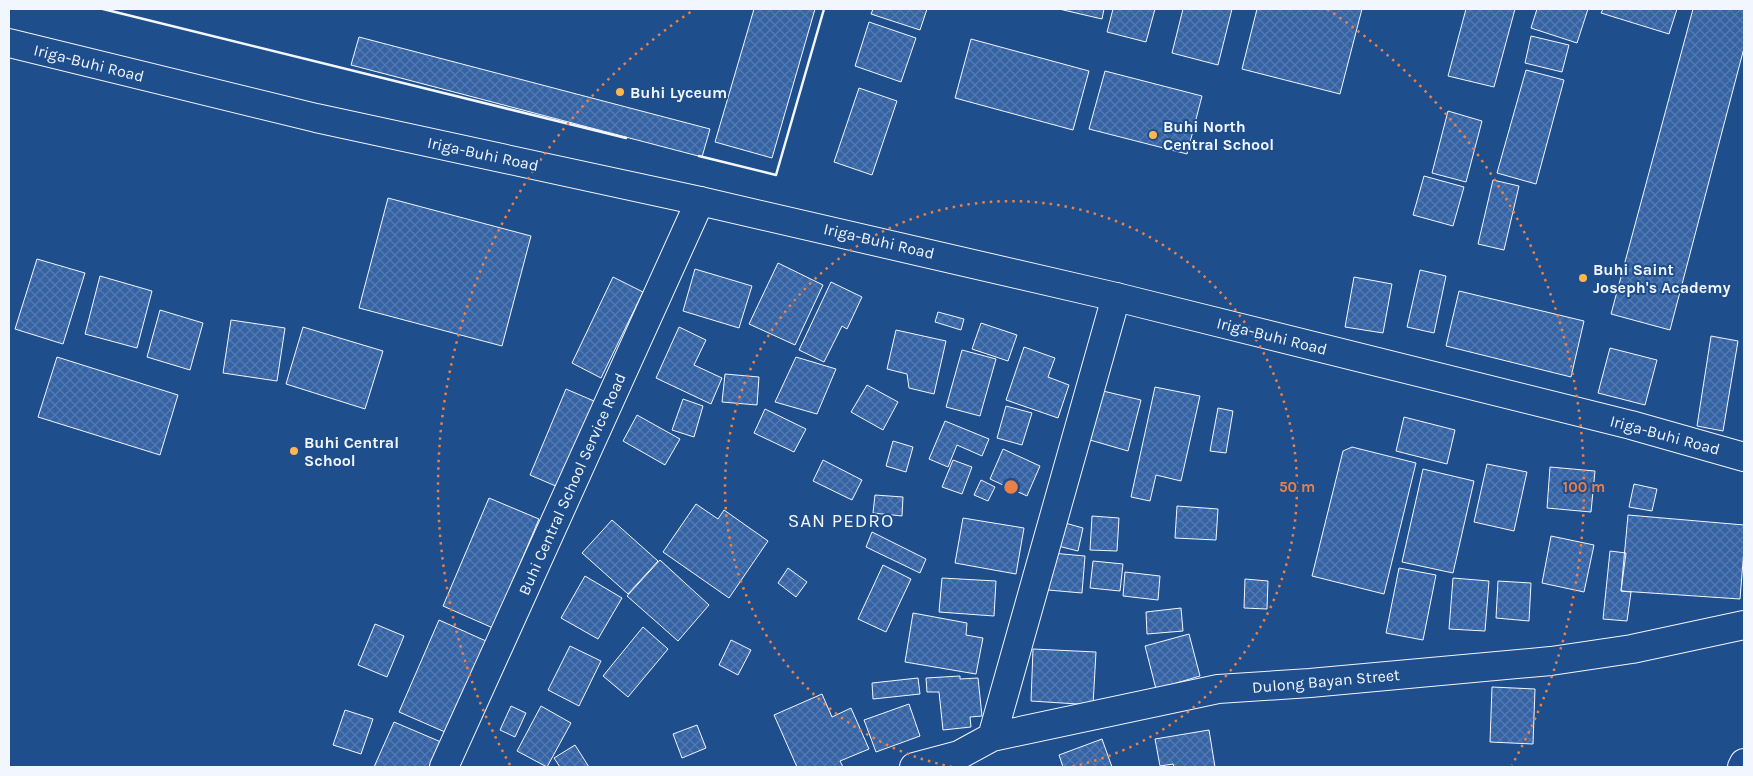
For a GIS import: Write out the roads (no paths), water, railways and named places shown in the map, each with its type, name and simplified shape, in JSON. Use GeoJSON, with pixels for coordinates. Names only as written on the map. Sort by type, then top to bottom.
{"type":"FeatureCollection","features":[{"type":"Feature","properties":{"kind":"main road","name":"Iriga-Buhi Road"},"geometry":{"type":"LineString","coordinates":[[9,43],[316,118],[700,200],[1116,297],[1621,422],[1744,457]]}},
{"type":"Feature","properties":{"kind":"main road","name":"Buhi Central School Service Road"},"geometry":{"type":"LineString","coordinates":[[444,767],[700,200]]}},
{"type":"Feature","properties":{"kind":"main road"},"geometry":{"type":"LineString","coordinates":[[992,737],[1116,297]]}},
{"type":"Feature","properties":{"kind":"main road","name":"Dulong Bayan Street"},"geometry":{"type":"LineString","coordinates":[[914,767],[959,755],[992,737],[1218,689],[1310,683],[1551,661],[1632,649],[1744,625]]}},
{"type":"Feature","properties":{"kind":"main road"},"geometry":{"type":"LineString","coordinates":[[1742,767],[1744,762]]}},
{"type":"Feature","properties":{"kind":"place","name":"Buhi Lyceum"},"geometry":{"type":"Point","coordinates":[620,92]}},
{"type":"Feature","properties":{"kind":"place","name":"Buhi North Central School"},"geometry":{"type":"Point","coordinates":[1153,135]}},
{"type":"Feature","properties":{"kind":"place","name":"Buhi Saint Joseph's Academy"},"geometry":{"type":"Point","coordinates":[1583,278]}},
{"type":"Feature","properties":{"kind":"place","name":"Buhi Central School"},"geometry":{"type":"Point","coordinates":[294,451]}},
{"type":"Feature","properties":{"kind":"district","name":"SAN PEDRO"},"geometry":{"type":"Point","coordinates":[841,521]}}]}
